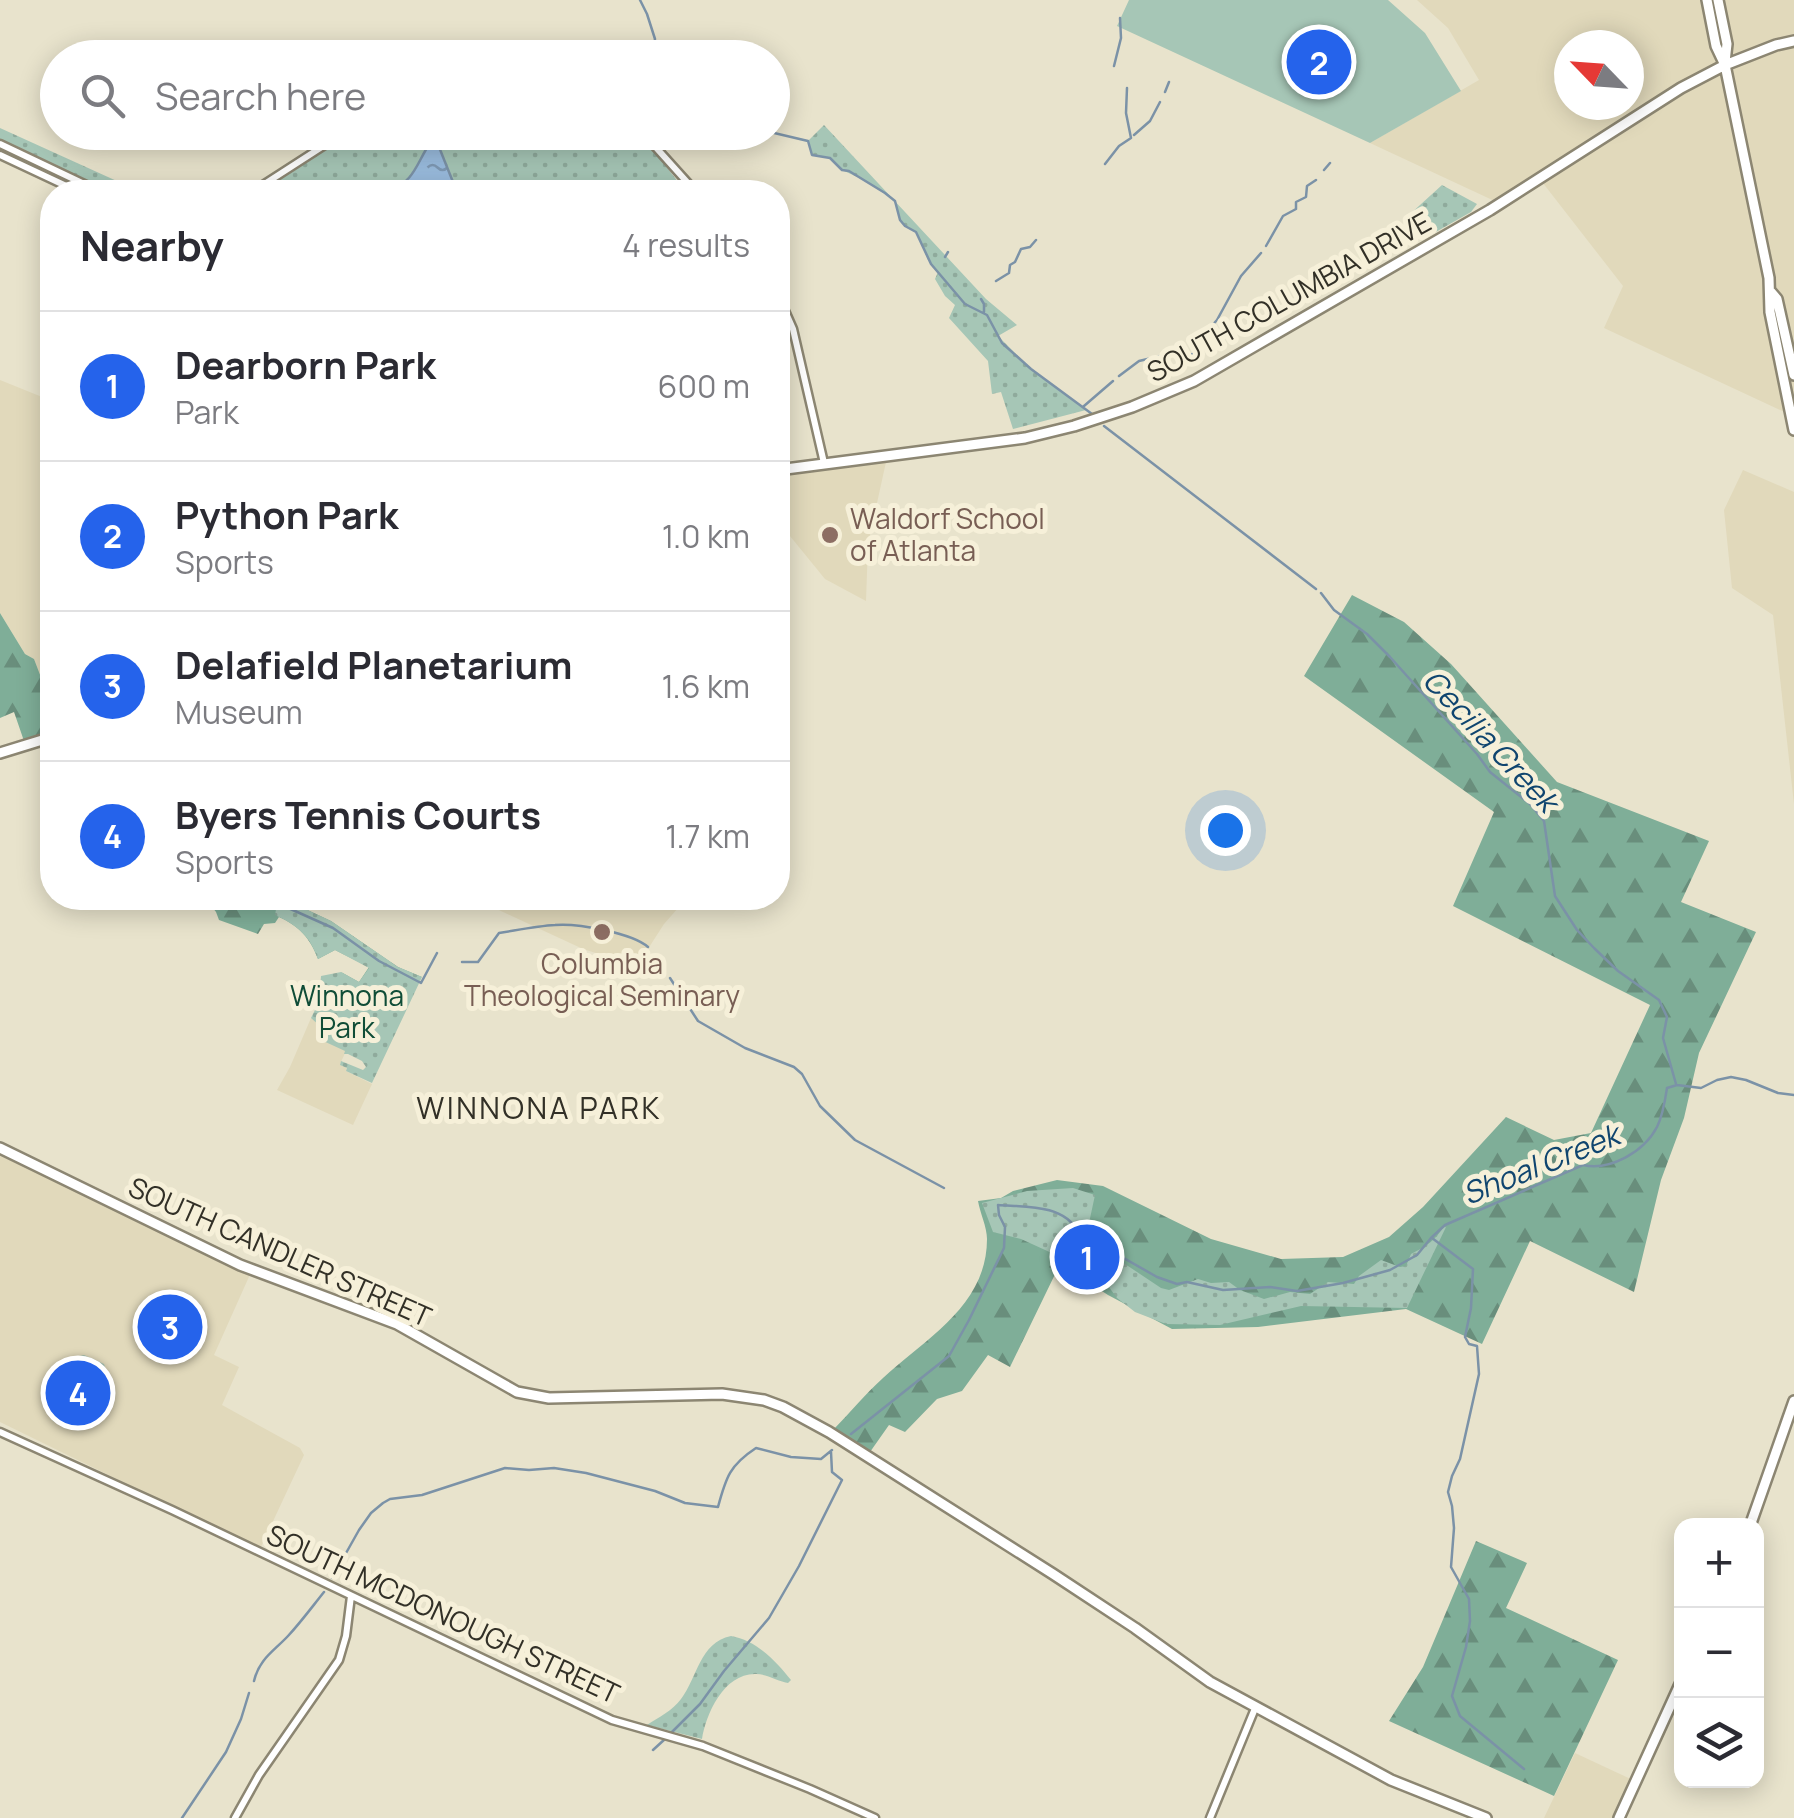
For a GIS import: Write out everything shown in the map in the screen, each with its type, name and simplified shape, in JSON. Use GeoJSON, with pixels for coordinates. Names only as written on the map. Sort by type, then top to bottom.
{"type":"FeatureCollection","features":[{"type":"Feature","properties":{"kind":"main road"},"geometry":{"type":"LineString","coordinates":[[1707,0],[1716,46],[1725,65],[1771,292],[1770,312],[1794,430]]}},
{"type":"Feature","properties":{"kind":"main road"},"geometry":{"type":"LineString","coordinates":[[1718,0],[1727,44],[1725,65]]}},
{"type":"Feature","properties":{"kind":"main road","name":"SOUTH COLUMBIA DRIVE"},"geometry":{"type":"LineString","coordinates":[[790,468],[1025,438],[1144,403],[1194,380],[1344,296],[1519,192],[1681,88],[1725,65],[1794,42]]}},
{"type":"Feature","properties":{"kind":"main road"},"geometry":{"type":"LineString","coordinates":[[1771,292],[1779,307],[1794,375]]}},
{"type":"Feature","properties":{"kind":"main road"},"geometry":{"type":"LineString","coordinates":[[0,753],[40,740]]}},
{"type":"Feature","properties":{"kind":"main road","name":"SOUTH CANDLER STREET"},"geometry":{"type":"LineString","coordinates":[[0,1148],[240,1266],[396,1324],[517,1392],[549,1398],[722,1394],[764,1400],[783,1408],[841,1440],[1135,1628],[1210,1682],[1391,1780],[1486,1818]]}},
{"type":"Feature","properties":{"kind":"main road"},"geometry":{"type":"LineString","coordinates":[[1753,1518],[1794,1401]]}},
{"type":"Feature","properties":{"kind":"main road"},"geometry":{"type":"LineString","coordinates":[[1619,1818],[1674,1698]]}},
{"type":"Feature","properties":{"kind":"street"},"geometry":{"type":"LineString","coordinates":[[0,144],[76,180]]}},
{"type":"Feature","properties":{"kind":"street"},"geometry":{"type":"LineString","coordinates":[[271,180],[317,150]]}},
{"type":"Feature","properties":{"kind":"street"},"geometry":{"type":"LineString","coordinates":[[658,150],[685,180]]}},
{"type":"Feature","properties":{"kind":"street"},"geometry":{"type":"LineString","coordinates":[[0,155],[53,180]]}},
{"type":"Feature","properties":{"kind":"street"},"geometry":{"type":"LineString","coordinates":[[790,322],[824,463]]}},
{"type":"Feature","properties":{"kind":"street","name":"SOUTH MCDONOUGH STREET"},"geometry":{"type":"LineString","coordinates":[[0,1432],[612,1720],[703,1746],[875,1818]]}},
{"type":"Feature","properties":{"kind":"street"},"geometry":{"type":"LineString","coordinates":[[235,1818],[259,1775],[340,1660],[350,1596]]}},
{"type":"Feature","properties":{"kind":"street"},"geometry":{"type":"LineString","coordinates":[[1210,1818],[1256,1706]]}},
{"type":"Feature","properties":{"kind":"shaded area"},"geometry":{"type":"Polygon","coordinates":[[[1417,0],[1794,0],[1794,420],[1793,416],[1604,328],[1623,286],[1539,178],[1501,204],[1370,143],[1479,80],[1448,28],[1417,0]]]}},
{"type":"Feature","properties":{"kind":"shaded area"},"geometry":{"type":"Polygon","coordinates":[[[0,380],[40,396],[40,675],[34,659],[25,654],[0,613],[0,380]]]}},
{"type":"Feature","properties":{"kind":"shaded area","name":"Waldorf School of Atlanta"},"geometry":{"type":"Polygon","coordinates":[[[886,462],[868,544],[866,601],[825,579],[790,536],[790,474],[886,462]]]}},
{"type":"Feature","properties":{"kind":"shaded area"},"geometry":{"type":"Polygon","coordinates":[[[1743,470],[1794,492],[1794,804],[1773,615],[1732,588],[1724,510],[1743,470]]]}},
{"type":"Feature","properties":{"kind":"shaded area","name":"Columbia Theological Seminary"},"geometry":{"type":"Polygon","coordinates":[[[499,910],[676,910],[637,966],[583,949],[499,910]]]}},
{"type":"Feature","properties":{"kind":"shaded area"},"geometry":{"type":"Polygon","coordinates":[[[311,1018],[319,1023],[321,1032],[346,1051],[340,1064],[346,1071],[372,1084],[353,1125],[277,1090],[311,1018]]]}},
{"type":"Feature","properties":{"kind":"shaded area"},"geometry":{"type":"Polygon","coordinates":[[[0,1148],[252,1270],[214,1355],[239,1367],[222,1405],[300,1448],[304,1455],[260,1549],[0,1422],[0,1148]]]}},
{"type":"Feature","properties":{"kind":"shaded area"},"geometry":{"type":"Polygon","coordinates":[[[1575,1753],[1635,1781],[1621,1818],[1544,1818],[1575,1753]]]}},
{"type":"Feature","properties":{"kind":"green space"},"geometry":{"type":"Polygon","coordinates":[[[1129,0],[1388,0],[1425,33],[1461,91],[1370,143],[1117,26],[1129,0]]]}},
{"type":"Feature","properties":{"kind":"green space"},"geometry":{"type":"Polygon","coordinates":[[[824,125],[894,201],[842,170],[830,158],[812,155],[808,141],[824,125]]]}},
{"type":"Feature","properties":{"kind":"green space"},"geometry":{"type":"Polygon","coordinates":[[[0,128],[40,146],[40,150],[48,150],[115,180],[85,180],[0,140],[0,128]]]}},
{"type":"Feature","properties":{"kind":"green space"},"geometry":{"type":"Polygon","coordinates":[[[322,150],[651,150],[677,180],[276,180],[322,150]]]}},
{"type":"Feature","properties":{"kind":"green space"},"geometry":{"type":"Polygon","coordinates":[[[1442,185],[1477,204],[1471,212],[1427,237],[1418,221],[1409,215],[1442,185]]]}},
{"type":"Feature","properties":{"kind":"green space"},"geometry":{"type":"Polygon","coordinates":[[[895,201],[986,299],[1017,325],[998,336],[1031,369],[1086,410],[1013,429],[1001,392],[992,394],[988,361],[949,318],[955,305],[935,279],[938,272],[916,232],[900,220],[895,201]]]}},
{"type":"Feature","properties":{"kind":"green space"},"geometry":{"type":"Polygon","coordinates":[[[1352,595],[1404,622],[1451,664],[1557,782],[1709,841],[1681,902],[1756,932],[1699,1053],[1684,1118],[1661,1180],[1634,1292],[1530,1241],[1482,1344],[1406,1309],[1258,1327],[1172,1329],[1060,1264],[1010,1367],[988,1355],[962,1391],[937,1399],[905,1432],[889,1425],[870,1452],[834,1429],[876,1384],[951,1319],[977,1284],[987,1234],[978,1201],[1001,1198],[1057,1180],[1103,1186],[1211,1239],[1281,1259],[1343,1257],[1389,1237],[1423,1207],[1506,1117],[1554,1140],[1591,1133],[1650,1005],[1453,906],[1494,812],[1304,676],[1352,595]]]}},
{"type":"Feature","properties":{"kind":"green space"},"geometry":{"type":"Polygon","coordinates":[[[0,613],[25,654],[34,659],[40,675],[40,736],[24,741],[14,712],[0,718],[0,613]]]}},
{"type":"Feature","properties":{"kind":"green space","name":"Winnona Park"},"geometry":{"type":"Polygon","coordinates":[[[276,910],[308,910],[331,921],[398,967],[422,977],[372,1083],[340,1065],[341,1061],[363,1070],[366,1067],[362,1061],[319,1039],[321,1027],[311,1018],[319,1002],[321,976],[341,972],[359,982],[369,968],[335,950],[318,959],[302,932],[275,915],[276,910]]]}},
{"type":"Feature","properties":{"kind":"green space"},"geometry":{"type":"Polygon","coordinates":[[[308,910],[331,921],[398,967],[422,977],[351,986],[341,972],[359,982],[369,967],[335,950],[318,959],[303,934],[279,917],[275,923],[264,924],[258,934],[219,920],[216,912],[308,910]]]}},
{"type":"Feature","properties":{"kind":"green space"},"geometry":{"type":"Polygon","coordinates":[[[1073,1188],[1095,1195],[1089,1223],[1113,1256],[1169,1290],[1198,1279],[1229,1282],[1264,1299],[1290,1292],[1310,1294],[1328,1282],[1354,1284],[1381,1260],[1406,1266],[1411,1254],[1446,1227],[1407,1308],[1301,1306],[1220,1325],[1166,1324],[1135,1312],[1117,1298],[1100,1275],[1021,1239],[993,1232],[982,1203],[1027,1191],[1073,1188]]]}},
{"type":"Feature","properties":{"kind":"green space"},"geometry":{"type":"Polygon","coordinates":[[[80,1356],[105,1367],[73,1430],[51,1418],[80,1356]]]}},
{"type":"Feature","properties":{"kind":"green space"},"geometry":{"type":"Polygon","coordinates":[[[1476,1541],[1527,1563],[1506,1608],[1618,1660],[1554,1796],[1389,1721],[1423,1667],[1476,1541]]]}},
{"type":"Feature","properties":{"kind":"green space"},"geometry":{"type":"Polygon","coordinates":[[[731,1636],[757,1647],[791,1680],[788,1683],[756,1674],[735,1680],[712,1707],[702,1739],[647,1725],[677,1703],[712,1646],[731,1636]]]}},
{"type":"Feature","properties":{"kind":"water"},"geometry":{"type":"Polygon","coordinates":[[[426,150],[440,150],[452,180],[406,180],[426,150]]]}},
{"type":"Feature","properties":{"kind":"waterway"},"geometry":{"type":"LineString","coordinates":[[640,0],[655,40]]}},
{"type":"Feature","properties":{"kind":"waterway"},"geometry":{"type":"LineString","coordinates":[[1114,66],[1121,38],[1120,18]]}},
{"type":"Feature","properties":{"kind":"waterway"},"geometry":{"type":"LineString","coordinates":[[1165,92],[1169,82]]}},
{"type":"Feature","properties":{"kind":"waterway"},"geometry":{"type":"LineString","coordinates":[[1105,164],[1131,138],[1127,88]]}},
{"type":"Feature","properties":{"kind":"waterway"},"geometry":{"type":"LineString","coordinates":[[1134,135],[1150,121],[1160,102]]}},
{"type":"Feature","properties":{"kind":"waterway","name":"Cecilia Creek"},"geometry":{"type":"LineString","coordinates":[[790,137],[808,141],[812,155],[830,158],[842,170],[895,201],[900,220],[916,232],[931,264],[965,304],[987,315],[1002,343],[1092,414]]}},
{"type":"Feature","properties":{"kind":"waterway"},"geometry":{"type":"LineString","coordinates":[[1324,170],[1330,163]]}},
{"type":"Feature","properties":{"kind":"waterway"},"geometry":{"type":"LineString","coordinates":[[1266,246],[1283,216],[1296,209],[1296,202],[1306,197],[1307,186],[1316,180]]}},
{"type":"Feature","properties":{"kind":"waterway"},"geometry":{"type":"LineString","coordinates":[[996,281],[1009,273],[1021,249],[1036,240]]}},
{"type":"Feature","properties":{"kind":"waterway"},"geometry":{"type":"LineString","coordinates":[[945,257],[948,252]]}},
{"type":"Feature","properties":{"kind":"waterway"},"geometry":{"type":"LineString","coordinates":[[1192,354],[1198,351],[1241,276],[1261,253]]}},
{"type":"Feature","properties":{"kind":"waterway"},"geometry":{"type":"LineString","coordinates":[[981,299],[984,312]]}},
{"type":"Feature","properties":{"kind":"waterway"},"geometry":{"type":"LineString","coordinates":[[1119,376],[1139,361],[1184,353]]}},
{"type":"Feature","properties":{"kind":"waterway"},"geometry":{"type":"LineString","coordinates":[[1084,406],[1113,381]]}},
{"type":"Feature","properties":{"kind":"waterway","name":"Cecilia Creek"},"geometry":{"type":"LineString","coordinates":[[1104,426],[1316,589]]}},
{"type":"Feature","properties":{"kind":"waterway","name":"Cecilia Creek"},"geometry":{"type":"LineString","coordinates":[[1321,593],[1334,610],[1390,657],[1490,772],[1530,804],[1544,821],[1555,896],[1594,948],[1659,1000],[1667,1017],[1663,1038],[1676,1084]]}},
{"type":"Feature","properties":{"kind":"waterway","name":"Shoal Creek"},"geometry":{"type":"LineString","coordinates":[[293,910],[333,928],[379,961],[421,983],[437,953]]}},
{"type":"Feature","properties":{"kind":"waterway","name":"Shoal Creek"},"geometry":{"type":"LineString","coordinates":[[462,962],[478,962],[499,933],[548,926],[604,930],[648,947]]}},
{"type":"Feature","properties":{"kind":"waterway","name":"Shoal Creek"},"geometry":{"type":"LineString","coordinates":[[670,978],[698,1021],[745,1048],[794,1067],[820,1106],[855,1140],[944,1188]]}},
{"type":"Feature","properties":{"kind":"waterway","name":"Shoal Creek"},"geometry":{"type":"LineString","coordinates":[[851,1434],[949,1356],[1004,1248],[1005,1227],[998,1205],[1054,1212],[1072,1223],[1078,1232],[1157,1277],[1177,1284],[1187,1282],[1223,1290],[1270,1287],[1297,1291],[1390,1270],[1417,1255],[1445,1225],[1583,1165],[1604,1165],[1625,1158],[1644,1144],[1657,1127],[1667,1088],[1701,1088],[1731,1077],[1794,1095]]}},
{"type":"Feature","properties":{"kind":"waterway"},"geometry":{"type":"LineString","coordinates":[[1432,1238],[1473,1269],[1465,1337],[1469,1344],[1477,1346],[1479,1374],[1460,1459],[1448,1492],[1454,1528],[1451,1567],[1469,1599],[1470,1621],[1452,1696],[1460,1716],[1524,1769]]}},
{"type":"Feature","properties":{"kind":"waterway"},"geometry":{"type":"LineString","coordinates":[[332,1578],[359,1530],[383,1503],[422,1495],[505,1468],[554,1468],[586,1473],[685,1503],[718,1507],[730,1473],[756,1448],[791,1457],[821,1459],[832,1450]]}},
{"type":"Feature","properties":{"kind":"waterway"},"geometry":{"type":"LineString","coordinates":[[670,1734],[700,1704],[769,1618],[799,1566],[842,1480],[832,1472],[831,1452]]}},
{"type":"Feature","properties":{"kind":"waterway"},"geometry":{"type":"LineString","coordinates":[[254,1681],[263,1661],[324,1592]]}},
{"type":"Feature","properties":{"kind":"waterway"},"geometry":{"type":"LineString","coordinates":[[182,1818],[226,1752],[249,1693]]}},
{"type":"Feature","properties":{"kind":"waterway"},"geometry":{"type":"LineString","coordinates":[[653,1750],[665,1739]]}},
{"type":"Feature","properties":{"kind":"place","name":"Python Park"},"geometry":{"type":"Point","coordinates":[1319,62]}},
{"type":"Feature","properties":{"kind":"place","name":"Waldorf School of Atlanta"},"geometry":{"type":"Point","coordinates":[830,535]}},
{"type":"Feature","properties":{"kind":"place","name":"Columbia Theological Seminary"},"geometry":{"type":"Point","coordinates":[602,932]}},
{"type":"Feature","properties":{"kind":"place","name":"Dearborn Park"},"geometry":{"type":"Point","coordinates":[1087,1257]}},
{"type":"Feature","properties":{"kind":"place","name":"Delafield Planetarium"},"geometry":{"type":"Point","coordinates":[170,1327]}},
{"type":"Feature","properties":{"kind":"place","name":"Byers Tennis Courts"},"geometry":{"type":"Point","coordinates":[78,1393]}},
{"type":"Feature","properties":{"kind":"district","name":"WINNONA PARK"},"geometry":{"type":"Point","coordinates":[539,1109]}}]}
